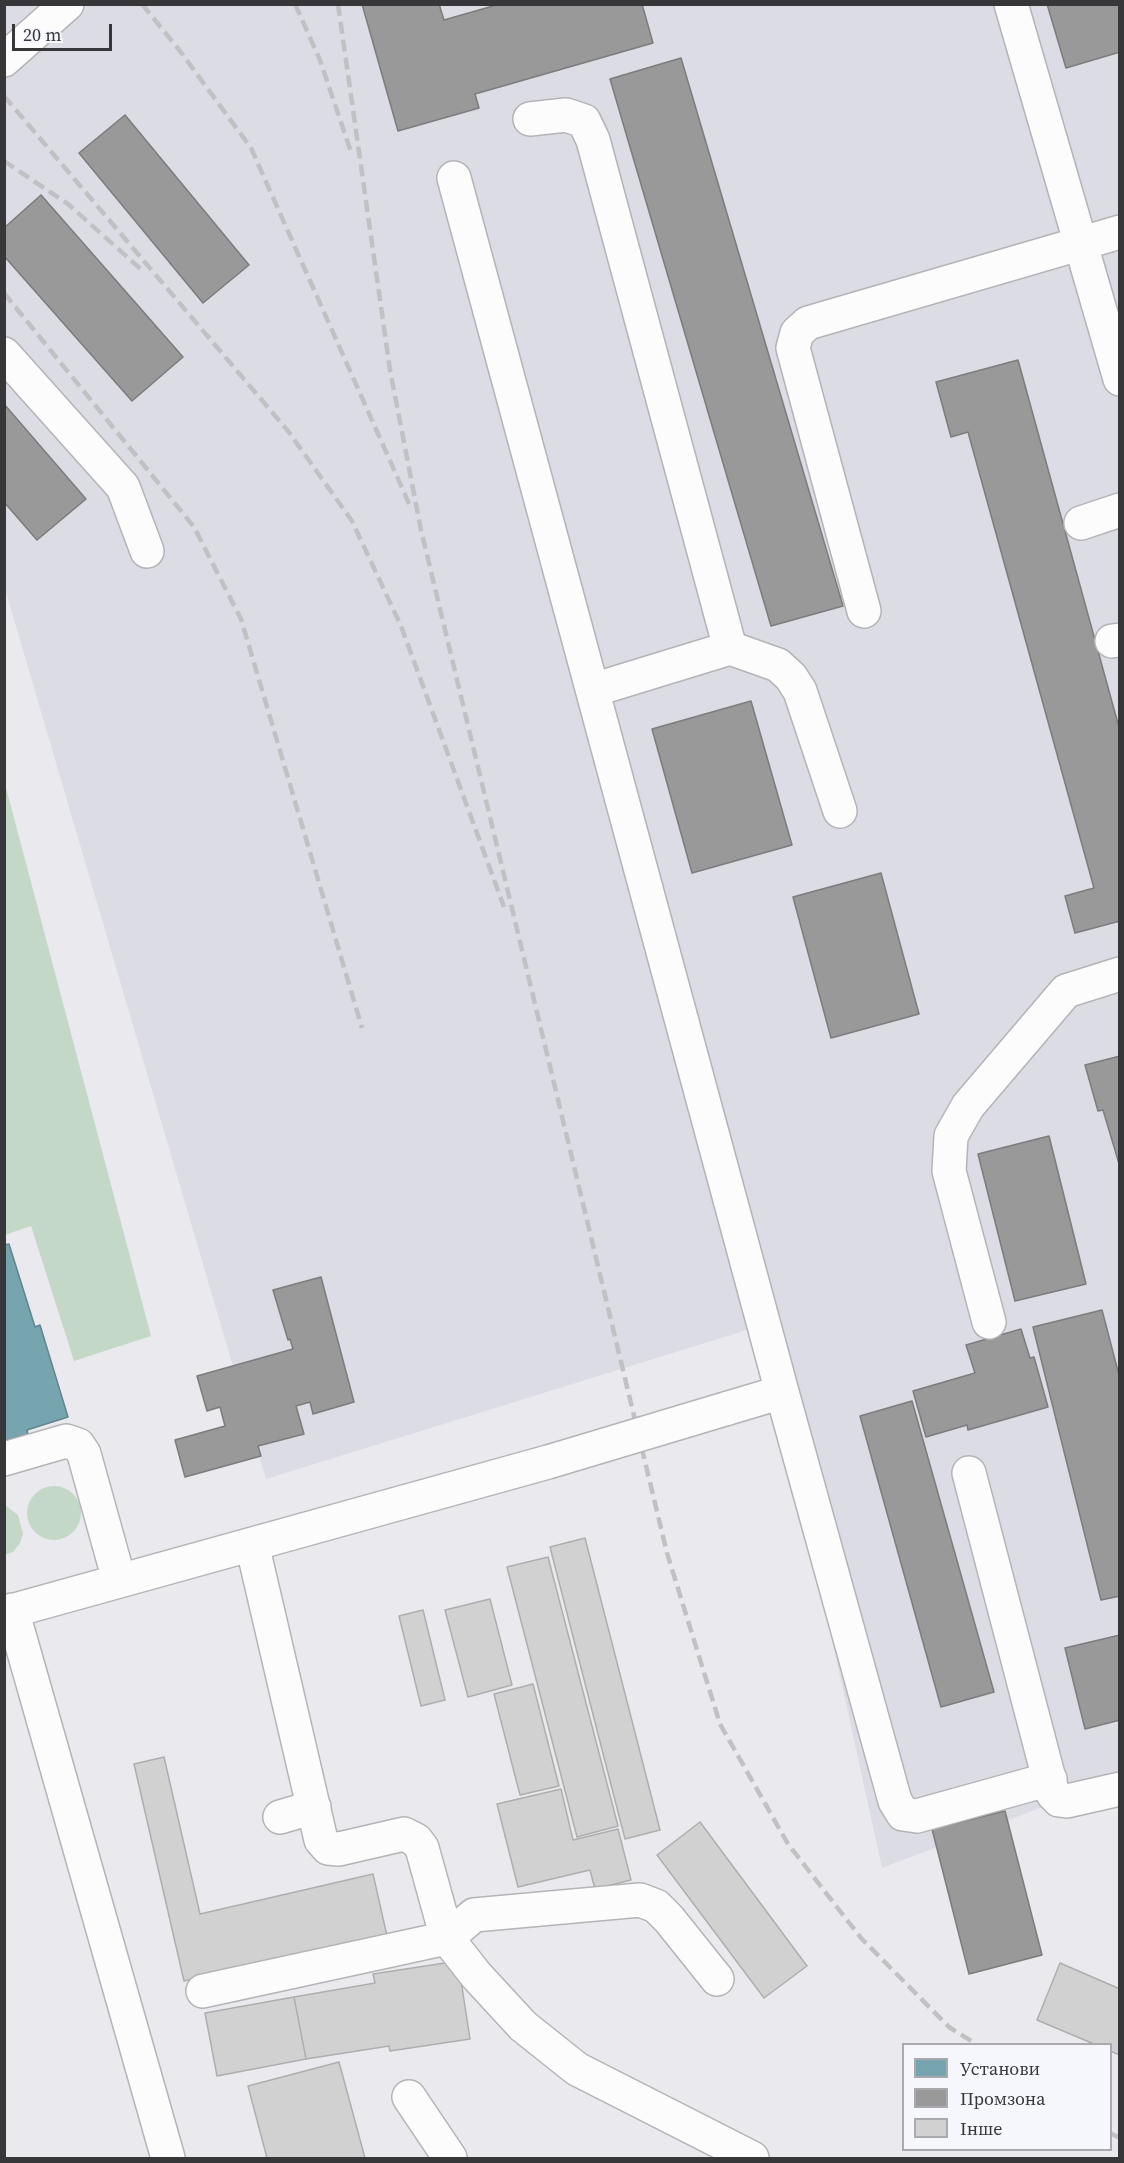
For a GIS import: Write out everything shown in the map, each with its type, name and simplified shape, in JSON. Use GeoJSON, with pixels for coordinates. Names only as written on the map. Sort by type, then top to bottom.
{"type":"FeatureCollection","features":[{"type":"Feature","properties":{"kind":"street"},"geometry":{"type":"LineString","coordinates":[[4,60],[67,4]]}},
{"type":"Feature","properties":{"kind":"street"},"geometry":{"type":"LineString","coordinates":[[1011,4],[1119,379]]}},
{"type":"Feature","properties":{"kind":"street"},"geometry":{"type":"LineString","coordinates":[[530,119],[566,116],[584,121],[593,140],[730,648]]}},
{"type":"Feature","properties":{"kind":"street"},"geometry":{"type":"LineString","coordinates":[[454,178],[782,1392],[895,1801],[903,1814],[917,1816],[1050,1779]]}},
{"type":"Feature","properties":{"kind":"street"},"geometry":{"type":"LineString","coordinates":[[864,611],[793,348],[797,333],[808,323],[1119,232]]}},
{"type":"Feature","properties":{"kind":"street"},"geometry":{"type":"LineString","coordinates":[[4,354],[123,488],[147,551]]}},
{"type":"Feature","properties":{"kind":"street"},"geometry":{"type":"LineString","coordinates":[[1081,522],[1119,510]]}},
{"type":"Feature","properties":{"kind":"street"},"geometry":{"type":"LineString","coordinates":[[592,690],[730,648],[778,664],[796,684],[840,811]]}},
{"type":"Feature","properties":{"kind":"street"},"geometry":{"type":"LineString","coordinates":[[989,1322],[949,1171],[951,1136],[968,1106],[1066,992],[1119,974]]}},
{"type":"Feature","properties":{"kind":"street"},"geometry":{"type":"LineString","coordinates":[[168,2158],[8,1612],[548,1462],[782,1392]]}},
{"type":"Feature","properties":{"kind":"street"},"geometry":{"type":"LineString","coordinates":[[4,1459],[66,1441],[78,1445],[84,1454],[119,1580]]}},
{"type":"Feature","properties":{"kind":"street"},"geometry":{"type":"LineString","coordinates":[[969,1473],[1053,1794],[1059,1800],[1066,1801],[1119,1789]]}},
{"type":"Feature","properties":{"kind":"street"},"geometry":{"type":"LineString","coordinates":[[252,1544],[321,1840],[328,1848],[339,1849],[404,1834],[416,1840],[422,1848],[447,1938],[476,1975],[523,2026],[577,2068],[752,2158]]}},
{"type":"Feature","properties":{"kind":"street"},"geometry":{"type":"LineString","coordinates":[[280,1817],[314,1807]]}},
{"type":"Feature","properties":{"kind":"street"},"geometry":{"type":"LineString","coordinates":[[203,1991],[447,1938],[474,1915],[640,1900],[656,1906],[669,1919],[717,1979]]}},
{"type":"Feature","properties":{"kind":"street"},"geometry":{"type":"LineString","coordinates":[[409,2097],[450,2158]]}},
{"type":"Feature","properties":{"kind":"shaded area"},"geometry":{"type":"Polygon","coordinates":[[[5,5],[1119,5],[1119,1778],[882,1868],[763,1325],[266,1479],[5,589],[5,5]]]}},
{"type":"Feature","properties":{"kind":"green space"},"geometry":{"type":"Polygon","coordinates":[[[4,780],[151,1336],[74,1361],[31,1226],[5,1235],[4,780]]]}},
{"type":"Feature","properties":{"kind":"green space"},"geometry":{"type":"Polygon","coordinates":[[[49,1486],[59,1486],[69,1490],[77,1498],[81,1513],[77,1528],[69,1536],[59,1540],[49,1540],[39,1536],[31,1528],[27,1518],[27,1508],[31,1498],[39,1490],[49,1486]]]}},
{"type":"Feature","properties":{"kind":"green space"},"geometry":{"type":"Polygon","coordinates":[[[5,1505],[18,1515],[23,1534],[13,1552],[5,1555],[5,1505]]]}},
{"type":"Feature","properties":{"kind":"building: Установи"},"geometry":{"type":"Polygon","coordinates":[[[9,1244],[35,1327],[40,1325],[68,1417],[27,1430],[28,1434],[4,1441],[4,1245],[9,1244]]]}},
{"type":"Feature","properties":{"kind":"building: Промзона"},"geometry":{"type":"Polygon","coordinates":[[[362,4],[439,4],[444,20],[500,4],[642,4],[653,43],[475,94],[479,108],[398,131],[362,4]]]}},
{"type":"Feature","properties":{"kind":"building: Промзона"},"geometry":{"type":"Polygon","coordinates":[[[1047,4],[1120,4],[1120,52],[1066,68],[1047,4]]]}},
{"type":"Feature","properties":{"kind":"building: Промзона"},"geometry":{"type":"Polygon","coordinates":[[[681,58],[843,606],[771,626],[610,79],[681,58]]]}},
{"type":"Feature","properties":{"kind":"building: Промзона"},"geometry":{"type":"Polygon","coordinates":[[[125,115],[249,265],[203,303],[79,153],[125,115]]]}},
{"type":"Feature","properties":{"kind":"building: Промзона"},"geometry":{"type":"Polygon","coordinates":[[[41,195],[183,357],[132,401],[4,256],[4,228],[41,195]]]}},
{"type":"Feature","properties":{"kind":"building: Промзона"},"geometry":{"type":"Polygon","coordinates":[[[1018,360],[1120,731],[1120,921],[1075,933],[1065,896],[1094,888],[968,432],[951,437],[936,382],[1018,360]]]}},
{"type":"Feature","properties":{"kind":"building: Промзона"},"geometry":{"type":"Polygon","coordinates":[[[4,404],[86,499],[37,540],[4,502],[4,404]]]}},
{"type":"Feature","properties":{"kind":"building: Промзона"},"geometry":{"type":"Polygon","coordinates":[[[751,701],[792,845],[692,873],[652,729],[751,701]]]}},
{"type":"Feature","properties":{"kind":"building: Промзона"},"geometry":{"type":"Polygon","coordinates":[[[881,873],[919,1014],[831,1038],[793,897],[881,873]]]}},
{"type":"Feature","properties":{"kind":"building: Промзона"},"geometry":{"type":"Polygon","coordinates":[[[1120,1056],[1120,1167],[1103,1110],[1098,1111],[1085,1065],[1120,1056]]]}},
{"type":"Feature","properties":{"kind":"building: Промзона"},"geometry":{"type":"Polygon","coordinates":[[[1049,1136],[1086,1284],[1015,1301],[978,1154],[1049,1136]]]}},
{"type":"Feature","properties":{"kind":"building: Промзона"},"geometry":{"type":"Polygon","coordinates":[[[321,1277],[354,1402],[313,1414],[310,1402],[296,1406],[304,1434],[258,1446],[261,1456],[185,1477],[175,1440],[225,1426],[220,1407],[207,1411],[197,1376],[293,1349],[290,1339],[288,1340],[273,1290],[321,1277]]]}},
{"type":"Feature","properties":{"kind":"building: Промзона"},"geometry":{"type":"Polygon","coordinates":[[[1102,1310],[1120,1379],[1120,1596],[1101,1600],[1033,1327],[1102,1310]]]}},
{"type":"Feature","properties":{"kind":"building: Промзона"},"geometry":{"type":"Polygon","coordinates":[[[1021,1329],[1030,1358],[1034,1357],[1048,1407],[968,1430],[967,1425],[926,1437],[913,1391],[975,1373],[966,1345],[1021,1329]]]}},
{"type":"Feature","properties":{"kind":"building: Промзона"},"geometry":{"type":"Polygon","coordinates":[[[912,1401],[994,1692],[941,1707],[860,1416],[912,1401]]]}},
{"type":"Feature","properties":{"kind":"building: Промзона"},"geometry":{"type":"Polygon","coordinates":[[[1120,1635],[1120,1720],[1085,1729],[1065,1648],[1120,1635]]]}},
{"type":"Feature","properties":{"kind":"building: Промзона"},"geometry":{"type":"Polygon","coordinates":[[[1005,1811],[1042,1955],[969,1974],[932,1829],[1005,1811]]]}},
{"type":"Feature","properties":{"kind":"building: Інше"},"geometry":{"type":"Polygon","coordinates":[[[585,1538],[660,1830],[625,1839],[550,1547],[585,1538]]]}},
{"type":"Feature","properties":{"kind":"building: Інше"},"geometry":{"type":"Polygon","coordinates":[[[548,1557],[618,1826],[577,1837],[507,1567],[548,1557]]]}},
{"type":"Feature","properties":{"kind":"building: Інше"},"geometry":{"type":"Polygon","coordinates":[[[490,1599],[512,1685],[468,1697],[445,1610],[490,1599]]]}},
{"type":"Feature","properties":{"kind":"building: Інше"},"geometry":{"type":"Polygon","coordinates":[[[423,1610],[445,1700],[421,1706],[399,1616],[423,1610]]]}},
{"type":"Feature","properties":{"kind":"building: Інше"},"geometry":{"type":"Polygon","coordinates":[[[533,1684],[559,1786],[520,1795],[494,1694],[533,1684]]]}},
{"type":"Feature","properties":{"kind":"building: Інше"},"geometry":{"type":"Polygon","coordinates":[[[164,1757],[200,1914],[373,1874],[387,1936],[184,1981],[134,1764],[164,1757]]]}},
{"type":"Feature","properties":{"kind":"building: Інше"},"geometry":{"type":"Polygon","coordinates":[[[561,1789],[573,1840],[618,1829],[631,1880],[595,1889],[590,1870],[518,1887],[497,1804],[561,1789]]]}},
{"type":"Feature","properties":{"kind":"building: Інше"},"geometry":{"type":"Polygon","coordinates":[[[700,1822],[807,1966],[764,1998],[657,1855],[700,1822]]]}},
{"type":"Feature","properties":{"kind":"building: Інше"},"geometry":{"type":"Polygon","coordinates":[[[458,1961],[470,2039],[390,2051],[389,2046],[306,2059],[294,1997],[375,1983],[373,1974],[458,1961]]]}},
{"type":"Feature","properties":{"kind":"building: Інше"},"geometry":{"type":"Polygon","coordinates":[[[1060,1963],[1120,1989],[1120,2055],[1112,2052],[1112,2043],[1092,2043],[1037,2020],[1060,1963]]]}},
{"type":"Feature","properties":{"kind":"building: Інше"},"geometry":{"type":"Polygon","coordinates":[[[294,1997],[306,2059],[217,2076],[205,2013],[294,1997]]]}},
{"type":"Feature","properties":{"kind":"building: Інше"},"geometry":{"type":"Polygon","coordinates":[[[339,2062],[365,2158],[267,2158],[248,2086],[339,2062]]]}},
{"type":"Feature","properties":{"kind":"railway"},"geometry":{"type":"LineString","coordinates":[[142,4],[180,51],[251,148],[411,508]]}},
{"type":"Feature","properties":{"kind":"railway"},"geometry":{"type":"LineString","coordinates":[[295,4],[320,60],[352,155]]}},
{"type":"Feature","properties":{"kind":"railway"},"geometry":{"type":"LineString","coordinates":[[338,4],[390,370],[421,530],[667,1553],[720,1724],[788,1844],[861,1938],[949,2027],[974,2043]]}},
{"type":"Feature","properties":{"kind":"railway"},"geometry":{"type":"LineString","coordinates":[[4,96],[288,431],[352,521],[401,626],[504,907]]}},
{"type":"Feature","properties":{"kind":"railway"},"geometry":{"type":"LineString","coordinates":[[4,161],[68,204],[144,272]]}},
{"type":"Feature","properties":{"kind":"railway"},"geometry":{"type":"LineString","coordinates":[[4,293],[194,527],[241,619],[362,1028]]}},
{"type":"Feature","properties":{"kind":"railway"},"geometry":{"type":"LineString","coordinates":[[1112,2134],[1120,2138]]}}]}
